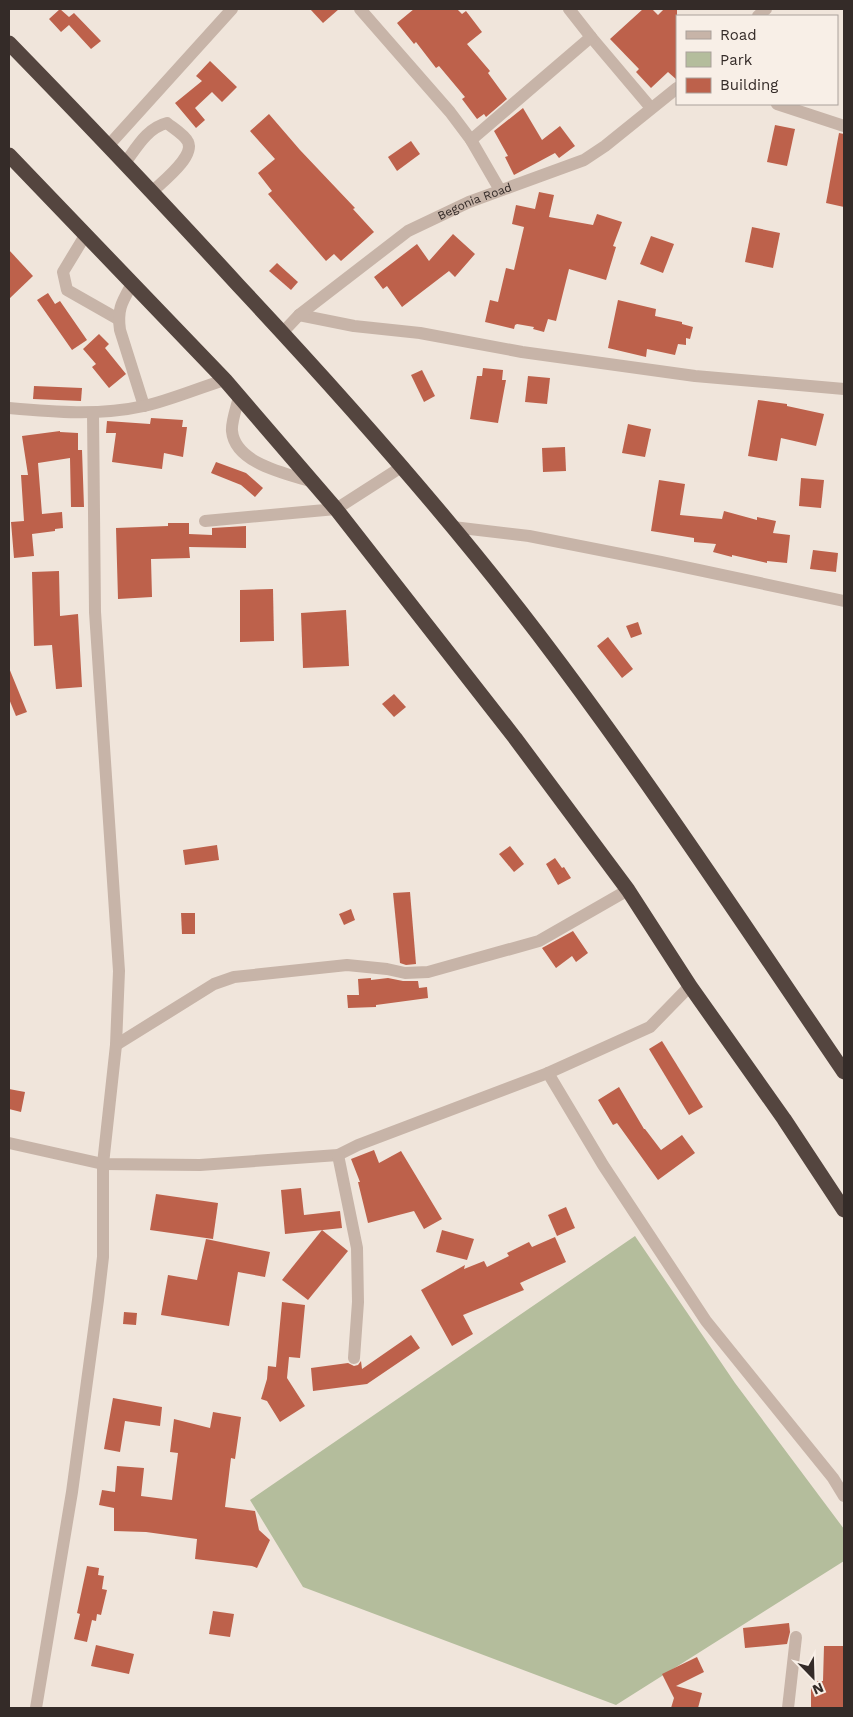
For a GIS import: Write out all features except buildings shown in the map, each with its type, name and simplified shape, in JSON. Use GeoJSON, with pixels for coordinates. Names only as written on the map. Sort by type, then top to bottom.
{"type":"FeatureCollection","features":[{"type":"Feature","properties":{"kind":"highway"},"geometry":{"type":"LineString","coordinates":[[9,42],[109,145],[283,332],[403,466],[453,526],[539,634],[676,824],[844,1072]]}},
{"type":"Feature","properties":{"kind":"highway"},"geometry":{"type":"LineString","coordinates":[[9,155],[225,380],[336,509],[515,738],[628,890],[690,986],[784,1119],[844,1210]]}},
{"type":"Feature","properties":{"kind":"street"},"geometry":{"type":"LineString","coordinates":[[109,145],[232,9]]}},
{"type":"Feature","properties":{"kind":"street"},"geometry":{"type":"LineString","coordinates":[[360,9],[450,112],[471,140],[500,190]]}},
{"type":"Feature","properties":{"kind":"street"},"geometry":{"type":"LineString","coordinates":[[569,9],[651,108]]}},
{"type":"Feature","properties":{"kind":"street"},"geometry":{"type":"LineString","coordinates":[[471,140],[591,37]]}},
{"type":"Feature","properties":{"kind":"street","name":"Begonia Road"},"geometry":{"type":"LineString","coordinates":[[283,332],[299,315],[408,230],[469,202],[584,160],[605,146],[676,89]]}},
{"type":"Feature","properties":{"kind":"street"},"geometry":{"type":"LineString","coordinates":[[779,105],[844,126]]}},
{"type":"Feature","properties":{"kind":"street"},"geometry":{"type":"LineString","coordinates":[[125,163],[149,132],[158,125],[167,123],[188,141],[189,150],[186,158],[152,192]]}},
{"type":"Feature","properties":{"kind":"street"},"geometry":{"type":"LineString","coordinates":[[86,234],[63,272],[67,290],[118,319]]}},
{"type":"Feature","properties":{"kind":"street"},"geometry":{"type":"LineString","coordinates":[[132,284],[119,307],[118,319],[144,406]]}},
{"type":"Feature","properties":{"kind":"street"},"geometry":{"type":"LineString","coordinates":[[299,315],[354,326],[420,333],[522,352],[676,373],[844,389]]}},
{"type":"Feature","properties":{"kind":"street"},"geometry":{"type":"LineString","coordinates":[[9,408],[93,413],[144,406],[225,380]]}},
{"type":"Feature","properties":{"kind":"street"},"geometry":{"type":"LineString","coordinates":[[239,397],[232,431],[239,450],[255,461],[313,482]]}},
{"type":"Feature","properties":{"kind":"street"},"geometry":{"type":"LineString","coordinates":[[36,1708],[72,1492],[98,1300],[103,1257],[103,1164],[116,1045],[119,970],[95,612],[93,413]]}},
{"type":"Feature","properties":{"kind":"street"},"geometry":{"type":"LineString","coordinates":[[205,522],[336,509],[403,466]]}},
{"type":"Feature","properties":{"kind":"street"},"geometry":{"type":"LineString","coordinates":[[453,526],[539,538],[844,601]]}},
{"type":"Feature","properties":{"kind":"street"},"geometry":{"type":"LineString","coordinates":[[116,1045],[214,984],[234,977],[347,965],[387,968],[405,973],[428,972],[538,941],[628,890]]}},
{"type":"Feature","properties":{"kind":"street"},"geometry":{"type":"LineString","coordinates":[[9,1143],[103,1164],[200,1165],[338,1155],[358,1145],[548,1073],[650,1026],[690,986]]}},
{"type":"Feature","properties":{"kind":"street"},"geometry":{"type":"LineString","coordinates":[[548,1073],[603,1165],[706,1321],[833,1478],[844,1496]]}},
{"type":"Feature","properties":{"kind":"street"},"geometry":{"type":"LineString","coordinates":[[338,1155],[357,1248],[358,1302],[354,1358]]}},
{"type":"Feature","properties":{"kind":"street"},"geometry":{"type":"LineString","coordinates":[[788,1708],[796,1638]]}},
{"type":"Feature","properties":{"kind":"green space"},"geometry":{"type":"Polygon","coordinates":[[[635,1236],[735,1383],[844,1529],[844,1561],[616,1705],[303,1587],[250,1500],[635,1236]]]}}]}
